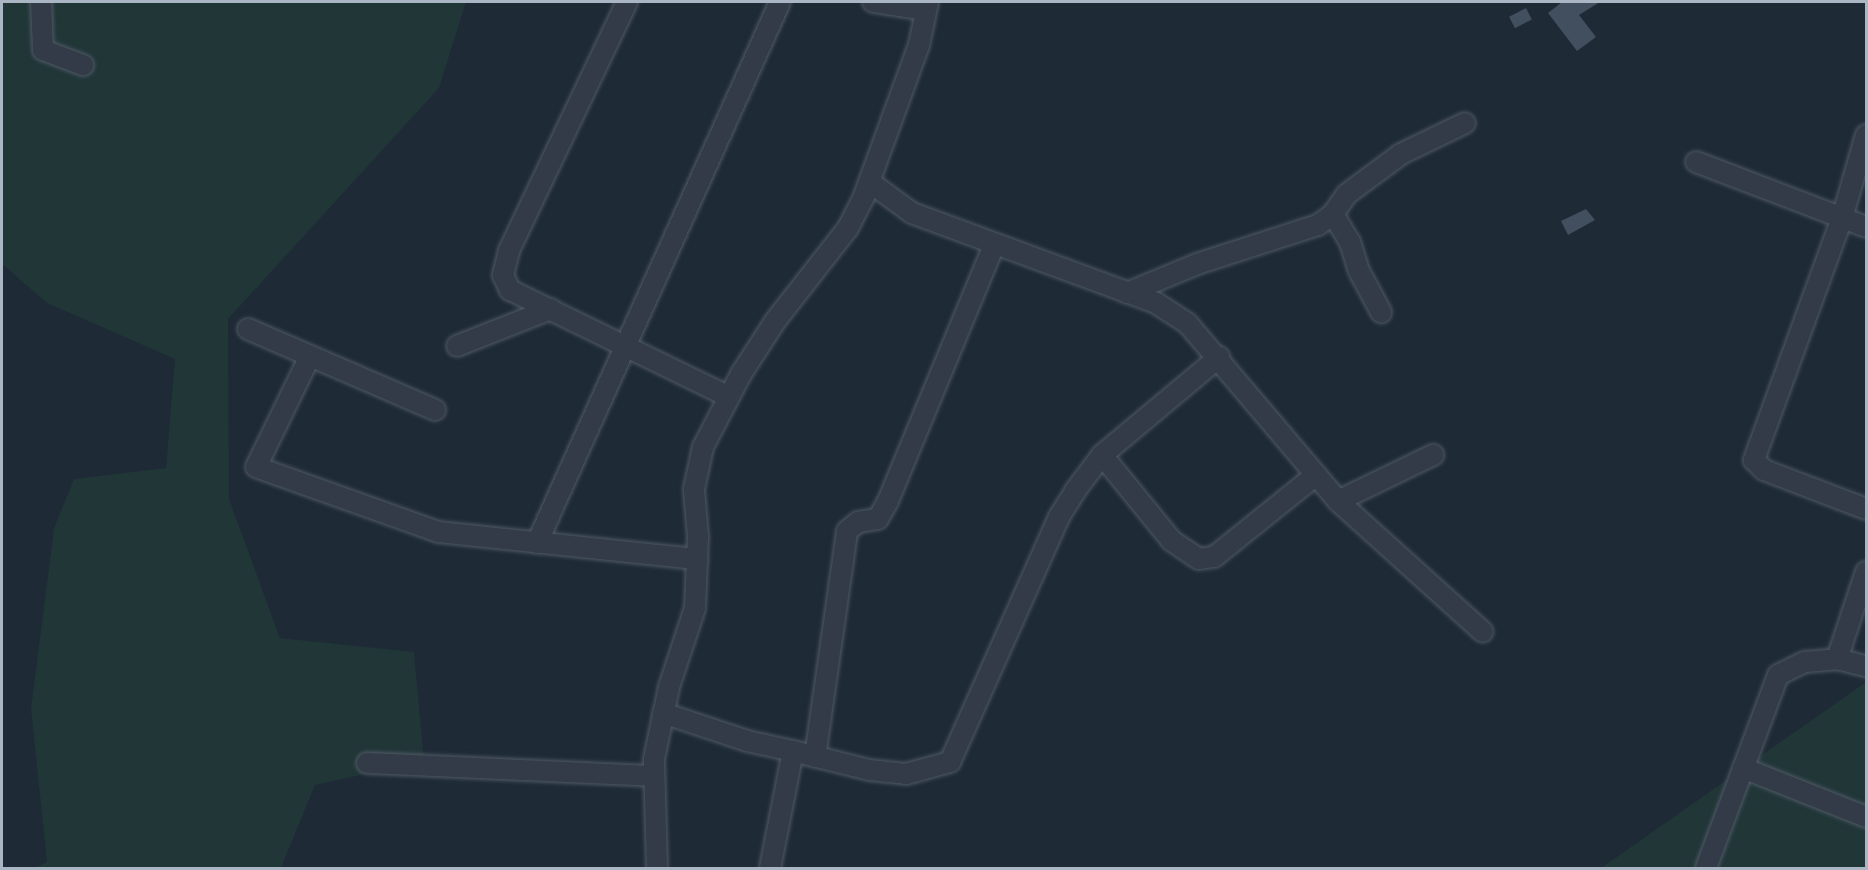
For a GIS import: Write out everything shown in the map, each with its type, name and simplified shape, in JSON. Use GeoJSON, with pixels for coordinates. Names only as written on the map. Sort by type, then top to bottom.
{"type":"FeatureCollection","features":[{"type":"Feature","properties":{"kind":"street"},"geometry":{"type":"LineString","coordinates":[[41,2],[43,50],[83,65]]}},
{"type":"Feature","properties":{"kind":"street"},"geometry":{"type":"LineString","coordinates":[[627,2],[509,251],[503,275],[510,290],[629,345],[727,396]]}},
{"type":"Feature","properties":{"kind":"street"},"geometry":{"type":"LineString","coordinates":[[537,543],[629,345],[780,2]]}},
{"type":"Feature","properties":{"kind":"street"},"geometry":{"type":"LineString","coordinates":[[657,868],[652,776],[663,713],[695,608],[698,558],[694,507],[697,468],[727,396],[776,320],[848,228],[871,183],[919,45],[927,6],[873,2]]}},
{"type":"Feature","properties":{"kind":"street"},"geometry":{"type":"LineString","coordinates":[[1127,293],[1197,264],[1318,225],[1333,214],[1347,194],[1401,154],[1465,123]]}},
{"type":"Feature","properties":{"kind":"street"},"geometry":{"type":"LineString","coordinates":[[1866,135],[1842,218],[1754,460],[1764,470],[1866,510]]}},
{"type":"Feature","properties":{"kind":"street"},"geometry":{"type":"LineString","coordinates":[[1696,162],[1866,227]]}},
{"type":"Feature","properties":{"kind":"street"},"geometry":{"type":"LineString","coordinates":[[871,183],[912,213],[1172,312],[1219,357],[1338,501],[1483,632]]}},
{"type":"Feature","properties":{"kind":"street"},"geometry":{"type":"LineString","coordinates":[[1333,214],[1350,242],[1359,271],[1381,312]]}},
{"type":"Feature","properties":{"kind":"street"},"geometry":{"type":"LineString","coordinates":[[815,757],[847,531],[858,522],[878,519],[888,501],[994,245]]}},
{"type":"Feature","properties":{"kind":"street"},"geometry":{"type":"LineString","coordinates":[[457,346],[551,309]]}},
{"type":"Feature","properties":{"kind":"street"},"geometry":{"type":"LineString","coordinates":[[248,329],[435,410]]}},
{"type":"Feature","properties":{"kind":"street"},"geometry":{"type":"LineString","coordinates":[[310,356],[256,467],[439,532],[698,558]]}},
{"type":"Feature","properties":{"kind":"street"},"geometry":{"type":"LineString","coordinates":[[663,713],[747,741],[869,770],[906,774],[950,762],[1059,517],[1102,455],[1219,357]]}},
{"type":"Feature","properties":{"kind":"street"},"geometry":{"type":"LineString","coordinates":[[1102,455],[1172,541],[1199,559],[1215,557],[1316,475]]}},
{"type":"Feature","properties":{"kind":"street"},"geometry":{"type":"LineString","coordinates":[[1338,501],[1433,455]]}},
{"type":"Feature","properties":{"kind":"street"},"geometry":{"type":"LineString","coordinates":[[1837,659],[1866,572]]}},
{"type":"Feature","properties":{"kind":"street"},"geometry":{"type":"LineString","coordinates":[[1706,868],[1779,675],[1804,662],[1837,659],[1866,666]]}},
{"type":"Feature","properties":{"kind":"street"},"geometry":{"type":"LineString","coordinates":[[770,868],[793,752]]}},
{"type":"Feature","properties":{"kind":"street"},"geometry":{"type":"LineString","coordinates":[[367,763],[652,776]]}},
{"type":"Feature","properties":{"kind":"street"},"geometry":{"type":"LineString","coordinates":[[1743,768],[1866,817]]}},
{"type":"Feature","properties":{"kind":"green space"},"geometry":{"type":"Polygon","coordinates":[[[2,2],[466,2],[439,88],[228,319],[229,499],[280,638],[414,652],[424,761],[315,785],[281,868],[35,868],[47,862],[31,709],[54,528],[74,479],[166,468],[175,359],[47,303],[2,264],[2,2]]]}},
{"type":"Feature","properties":{"kind":"green space"},"geometry":{"type":"Polygon","coordinates":[[[1866,682],[1866,868],[1601,868],[1866,682]]]}},
{"type":"Feature","properties":{"kind":"building"},"geometry":{"type":"Polygon","coordinates":[[[1562,2],[1600,2],[1579,15],[1596,37],[1577,51],[1548,13],[1562,2]]]}},
{"type":"Feature","properties":{"kind":"building"},"geometry":{"type":"Polygon","coordinates":[[[1526,8],[1532,20],[1515,28],[1509,17],[1526,8]]]}},
{"type":"Feature","properties":{"kind":"building"},"geometry":{"type":"Polygon","coordinates":[[[1586,209],[1595,220],[1568,235],[1561,221],[1586,209]]]}}]}
